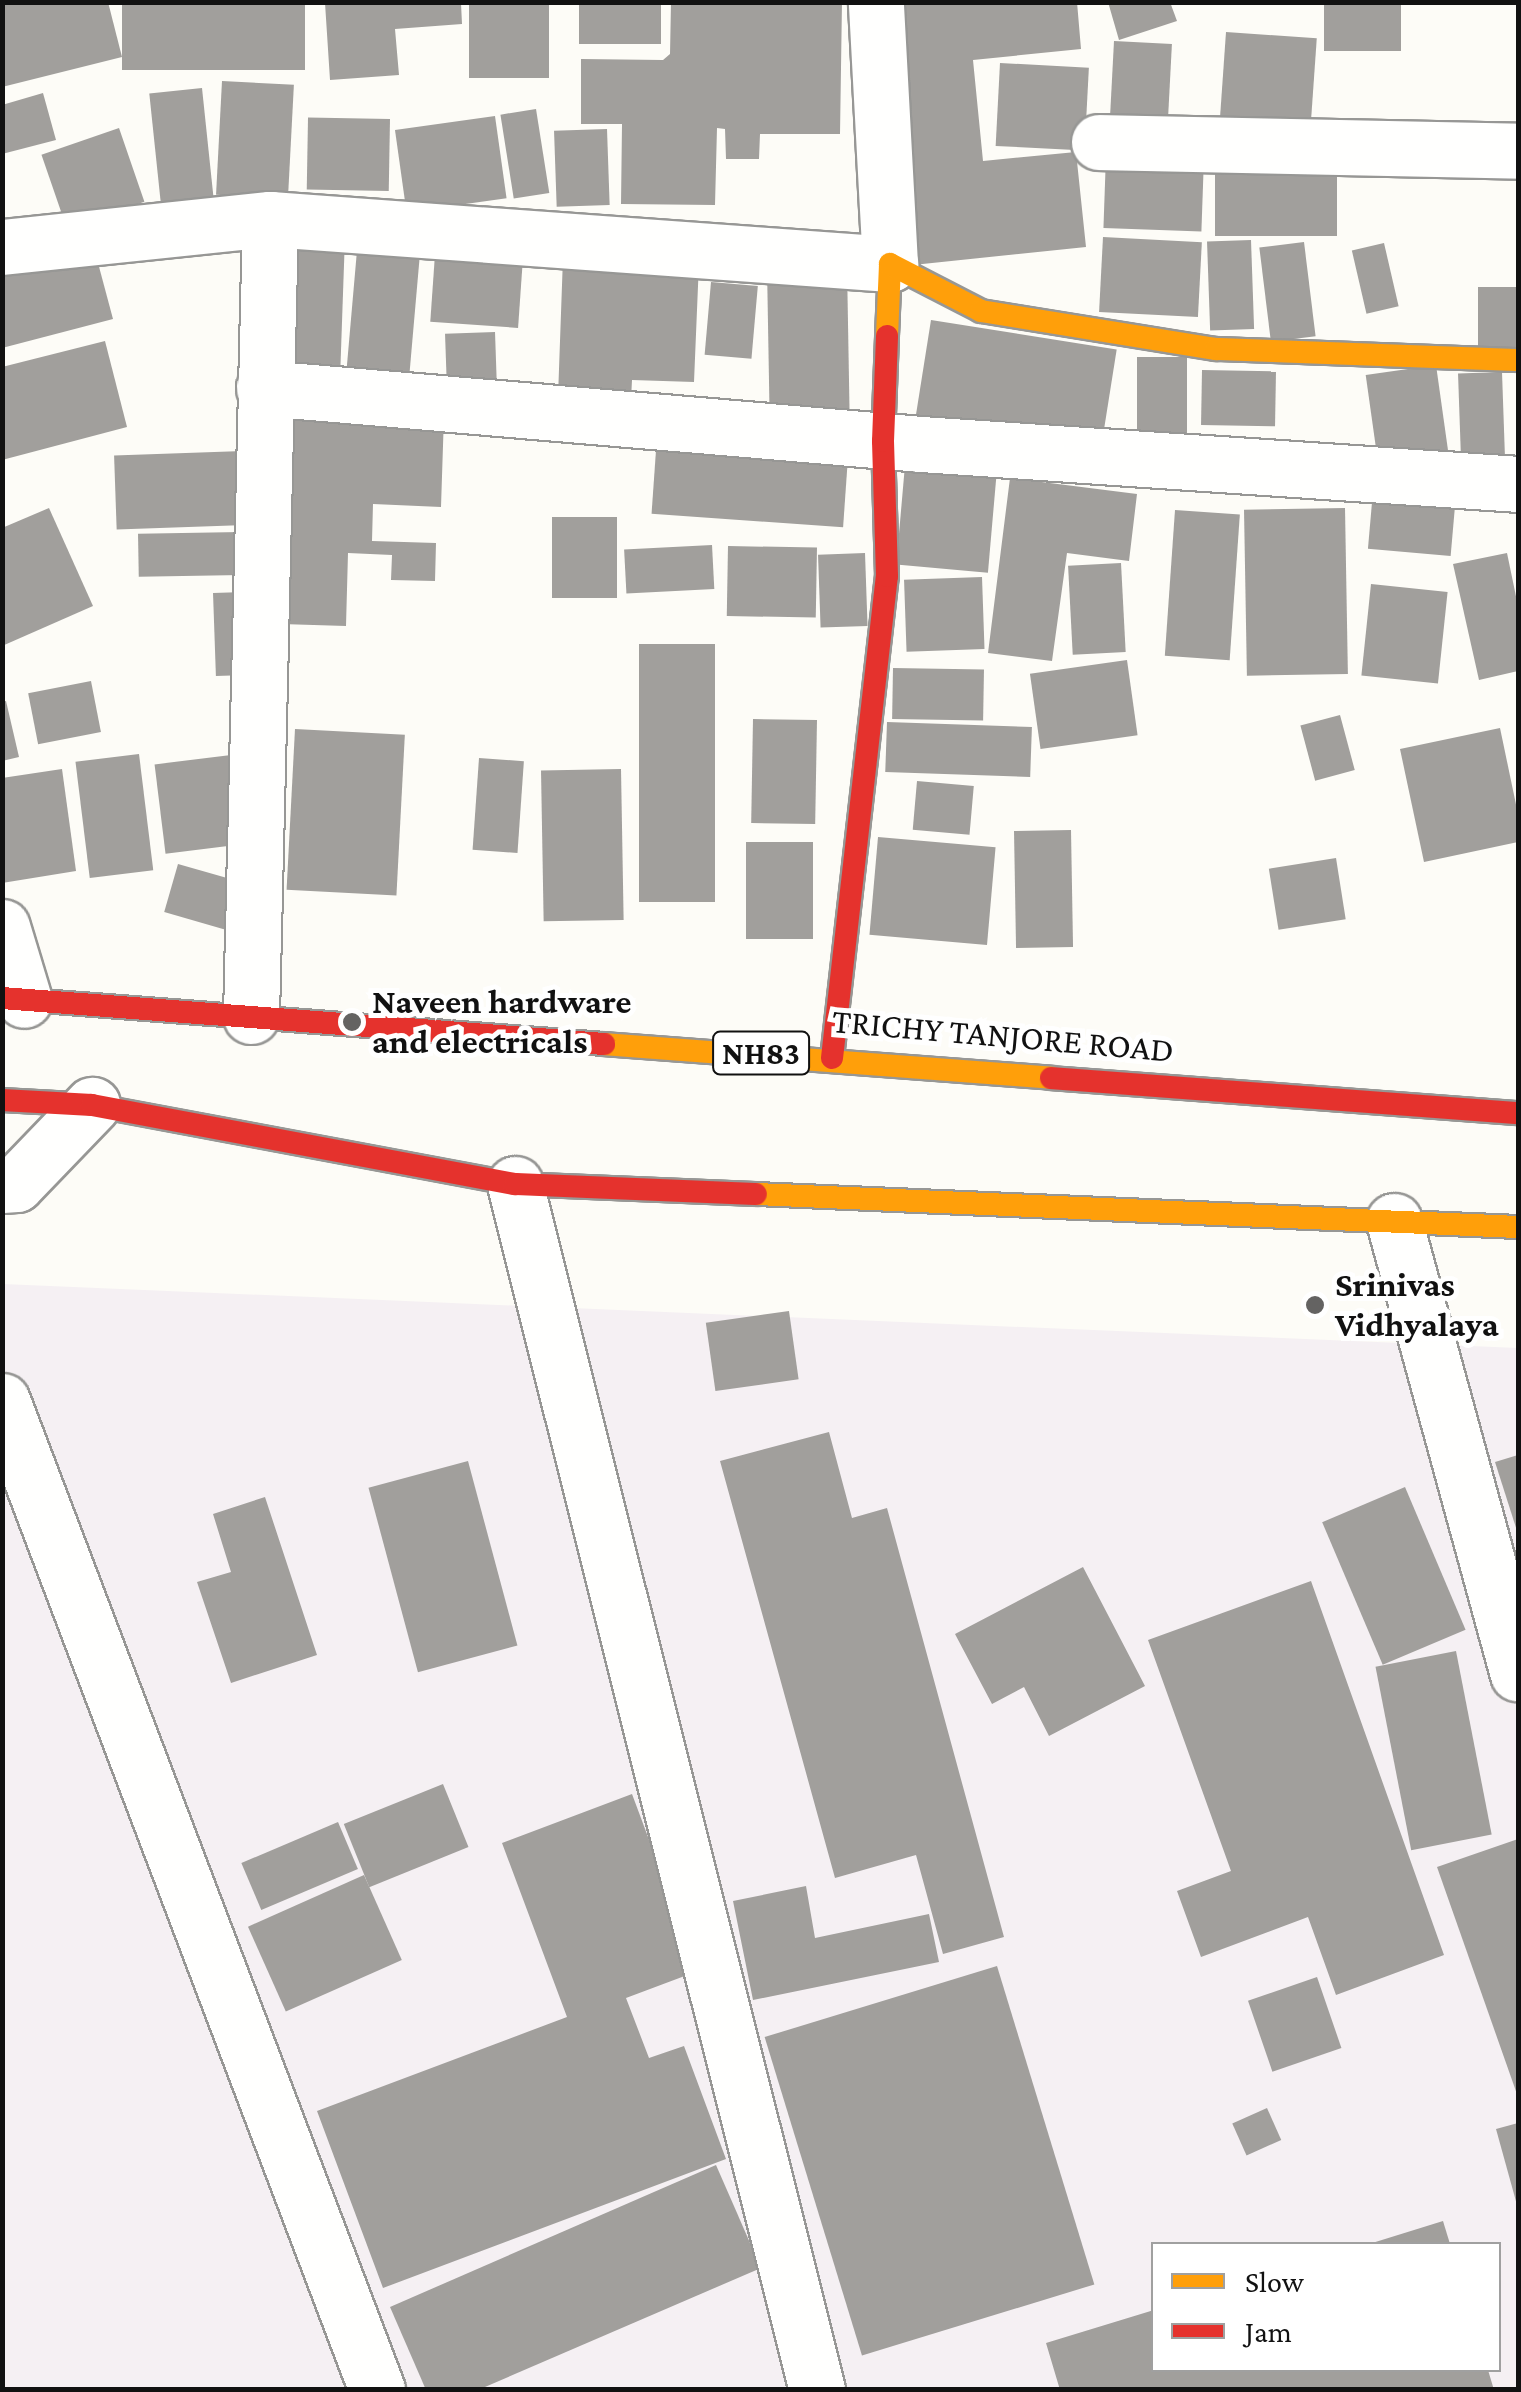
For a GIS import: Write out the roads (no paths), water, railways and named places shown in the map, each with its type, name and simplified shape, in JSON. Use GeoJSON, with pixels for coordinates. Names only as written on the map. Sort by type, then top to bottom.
{"type":"FeatureCollection","features":[{"type":"Feature","properties":{"kind":"main road"},"geometry":{"type":"LineString","coordinates":[[832,1058],[887,576],[883,441],[890,264],[981,311],[1216,349],[1518,360]]}},
{"type":"Feature","properties":{"kind":"main road","name":"TRICHY TANJORE ROAD"},"geometry":{"type":"LineString","coordinates":[[13,998],[1518,1113]]}},
{"type":"Feature","properties":{"kind":"main road"},"geometry":{"type":"LineString","coordinates":[[2,1100],[92,1105],[515,1184],[1518,1227]]}},
{"type":"Feature","properties":{"kind":"street"},"geometry":{"type":"LineString","coordinates":[[2,247],[270,219],[890,264],[876,2]]}},
{"type":"Feature","properties":{"kind":"street"},"geometry":{"type":"LineString","coordinates":[[1099,142],[1518,151]]}},
{"type":"Feature","properties":{"kind":"street"},"geometry":{"type":"LineString","coordinates":[[251,1016],[270,219]]}},
{"type":"Feature","properties":{"kind":"street"},"geometry":{"type":"LineString","coordinates":[[264,388],[883,441],[1518,484]]}},
{"type":"Feature","properties":{"kind":"street"},"geometry":{"type":"LineString","coordinates":[[2,926],[13,998]]}},
{"type":"Feature","properties":{"kind":"street"},"geometry":{"type":"LineString","coordinates":[[2,1185],[16,1184],[92,1105]]}},
{"type":"Feature","properties":{"kind":"street"},"geometry":{"type":"LineString","coordinates":[[515,1184],[817,2390]]}},
{"type":"Feature","properties":{"kind":"street"},"geometry":{"type":"LineString","coordinates":[[1394,1221],[1518,1674]]}},
{"type":"Feature","properties":{"kind":"street"},"geometry":{"type":"LineString","coordinates":[[2,1401],[377,2390]]}},
{"type":"Feature","properties":{"kind":"place","name":"Naveen hardware and electricals"},"geometry":{"type":"Point","coordinates":[352,1022]}},
{"type":"Feature","properties":{"kind":"place","name":"Srinivas Vidhyalaya"},"geometry":{"type":"Point","coordinates":[1315,1305]}}]}
